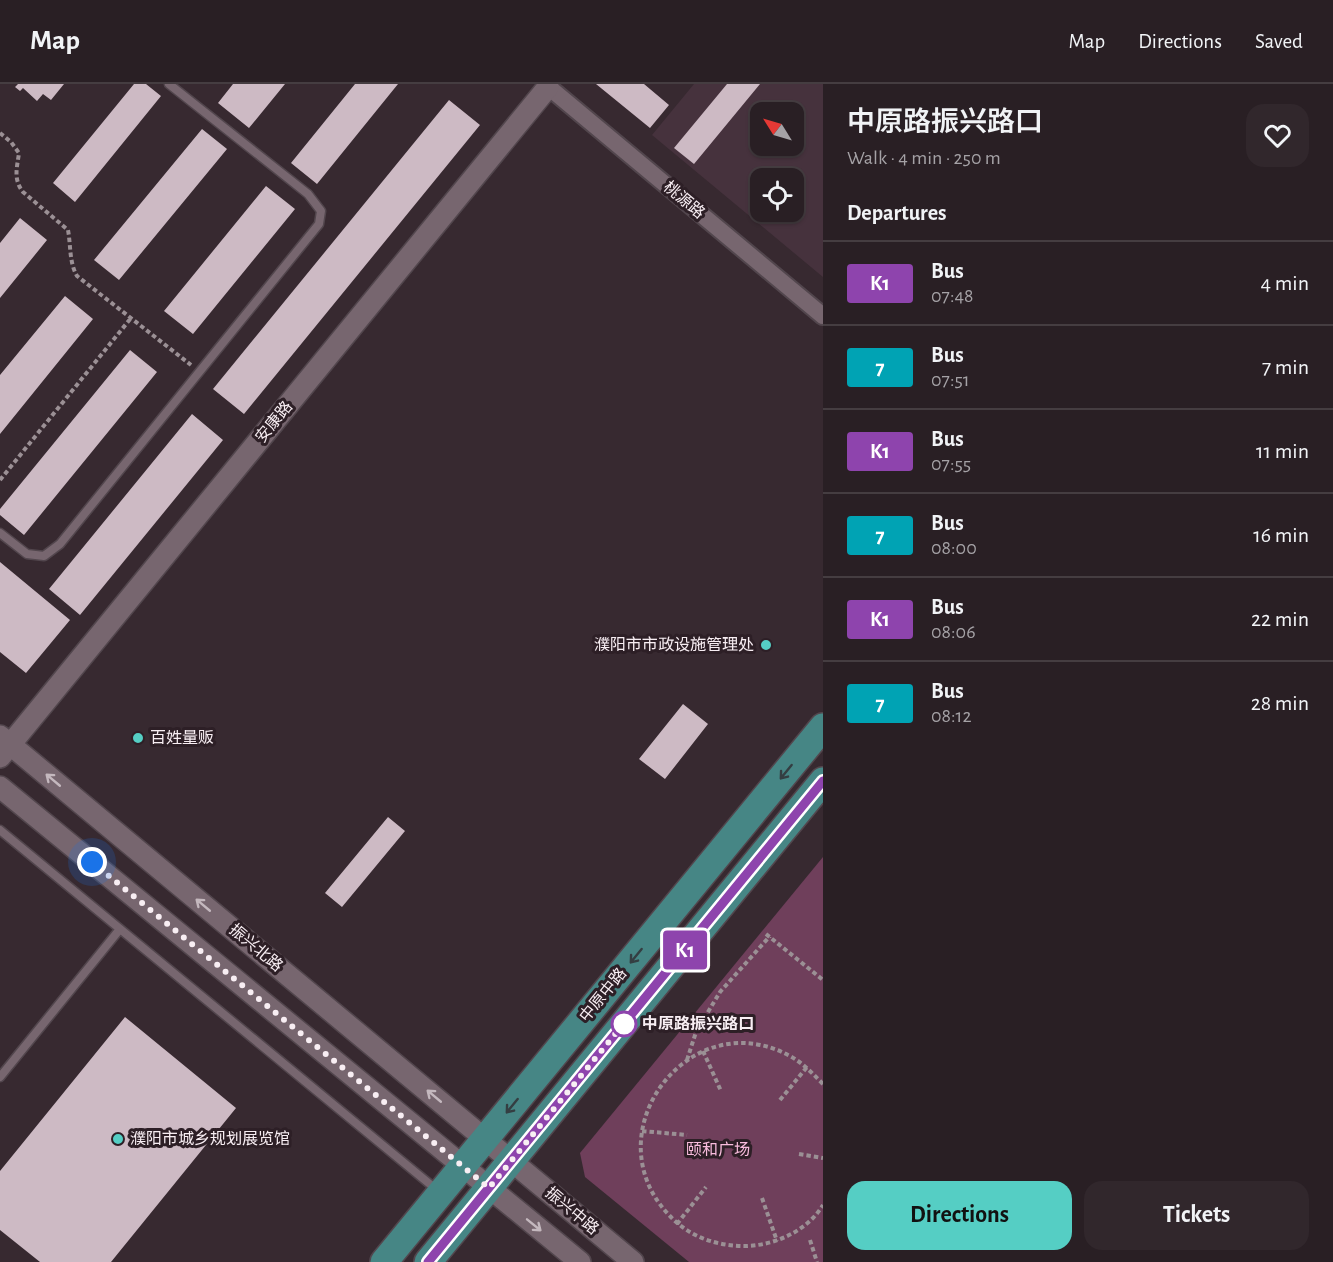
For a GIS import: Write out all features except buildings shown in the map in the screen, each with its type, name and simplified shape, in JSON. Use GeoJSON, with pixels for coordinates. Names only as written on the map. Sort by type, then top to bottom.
{"type":"FeatureCollection","features":[{"type":"Feature","properties":{"kind":"main road","name":"中原中路"},"geometry":{"type":"LineString","coordinates":[[384,1262],[823,727]]}},
{"type":"Feature","properties":{"kind":"main road","name":"中原中路"},"geometry":{"type":"LineString","coordinates":[[428,1262],[823,781]]}},
{"type":"Feature","properties":{"kind":"street","name":"桃源路"},"geometry":{"type":"LineString","coordinates":[[547,85],[823,316]]}},
{"type":"Feature","properties":{"kind":"street","name":"安康路"},"geometry":{"type":"LineString","coordinates":[[3,746],[547,85]]}},
{"type":"Feature","properties":{"kind":"street","name":"振兴北路"},"geometry":{"type":"LineString","coordinates":[[3,746],[511,1161]]}},
{"type":"Feature","properties":{"kind":"street"},"geometry":{"type":"LineString","coordinates":[[0,787],[489,1188]]}},
{"type":"Feature","properties":{"kind":"street","name":"振兴中路"},"geometry":{"type":"LineString","coordinates":[[511,1161],[633,1262]]}},
{"type":"Feature","properties":{"kind":"street","name":"振兴中路"},"geometry":{"type":"LineString","coordinates":[[489,1188],[580,1262]]}},
{"type":"Feature","properties":{"kind":"lane"},"geometry":{"type":"LineString","coordinates":[[0,533],[27,554],[44,556],[60,544],[319,224],[321,211],[308,194],[169,84]]}},
{"type":"Feature","properties":{"kind":"lane"},"geometry":{"type":"LineString","coordinates":[[0,830],[440,1193]]}},
{"type":"Feature","properties":{"kind":"lane"},"geometry":{"type":"LineString","coordinates":[[0,1077],[120,929]]}},
{"type":"Feature","properties":{"kind":"path"},"geometry":{"type":"LineString","coordinates":[[0,132],[19,153],[16,177],[18,186],[68,230],[70,258],[77,276],[200,372]]}},
{"type":"Feature","properties":{"kind":"path"},"geometry":{"type":"LineString","coordinates":[[0,480],[131,318]]}},
{"type":"Feature","properties":{"kind":"path"},"geometry":{"type":"LineString","coordinates":[[687,1060],[696,1032],[720,992],[768,935],[823,980]]}},
{"type":"Feature","properties":{"kind":"path"},"geometry":{"type":"LineString","coordinates":[[823,1084],[807,1066],[768,1047],[746,1044],[724,1045],[703,1051],[687,1060],[665,1079],[650,1104],[642,1131],[641,1157],[647,1182],[659,1205],[677,1224],[699,1238],[724,1246],[751,1246],[777,1241],[800,1228],[823,1205]]}},
{"type":"Feature","properties":{"kind":"path"},"geometry":{"type":"LineString","coordinates":[[703,1051],[721,1091]]}},
{"type":"Feature","properties":{"kind":"path"},"geometry":{"type":"LineString","coordinates":[[780,1100],[807,1066]]}},
{"type":"Feature","properties":{"kind":"path"},"geometry":{"type":"LineString","coordinates":[[642,1131],[687,1136]]}},
{"type":"Feature","properties":{"kind":"path"},"geometry":{"type":"LineString","coordinates":[[799,1154],[823,1158]]}},
{"type":"Feature","properties":{"kind":"path"},"geometry":{"type":"LineString","coordinates":[[677,1224],[706,1187]]}},
{"type":"Feature","properties":{"kind":"path"},"geometry":{"type":"LineString","coordinates":[[762,1198],[777,1241]]}},
{"type":"Feature","properties":{"kind":"path"},"geometry":{"type":"LineString","coordinates":[[810,1240],[817,1262]]}},
{"type":"Feature","properties":{"kind":"shaded area"},"geometry":{"type":"Polygon","coordinates":[[[694,84],[823,84],[823,277],[757,222],[804,222],[804,168],[750,168],[750,216],[652,135],[694,84]]]}},
{"type":"Feature","properties":{"kind":"green space","name":"颐和广场"},"geometry":{"type":"Polygon","coordinates":[[[823,857],[823,1262],[689,1262],[585,1177],[580,1153],[823,857]]]}},
{"type":"Feature","properties":{"kind":"bus line","name":"K1"},"geometry":{"type":"LineString","coordinates":[[428,1262],[823,781]]}},
{"type":"Feature","properties":{"kind":"place","name":"濮阳市市政设施管理处"},"geometry":{"type":"Point","coordinates":[766,645]}},
{"type":"Feature","properties":{"kind":"place","name":"百姓量贩"},"geometry":{"type":"Point","coordinates":[138,738]}},
{"type":"Feature","properties":{"kind":"place","name":"中原路振兴路口"},"geometry":{"type":"Point","coordinates":[624,1024]}},
{"type":"Feature","properties":{"kind":"place","name":"濮阳市城乡规划展览馆"},"geometry":{"type":"Point","coordinates":[118,1139]}},
{"type":"Feature","properties":{"kind":"route"},"geometry":{"type":"LineString","coordinates":[[92,862],[489,1188],[630,1016],[624,1024]]}}]}
